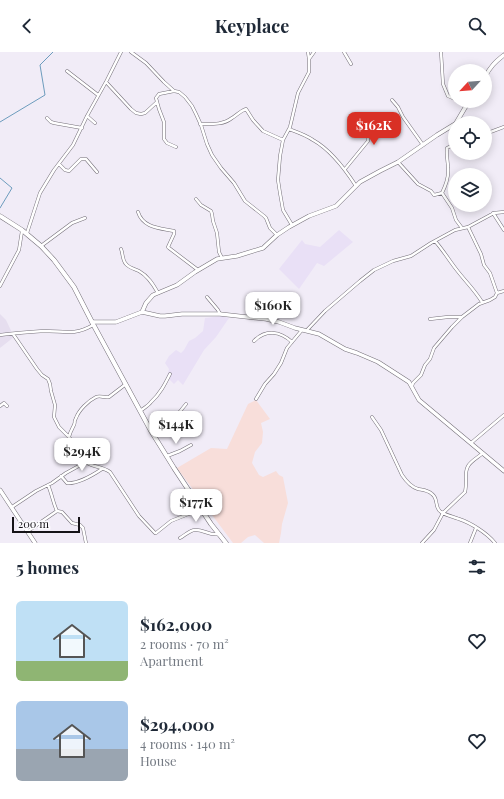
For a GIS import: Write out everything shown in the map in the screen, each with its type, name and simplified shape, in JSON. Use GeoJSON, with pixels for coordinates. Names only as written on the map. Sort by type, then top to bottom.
{"type":"FeatureCollection","features":[{"type":"Feature","properties":{"kind":"main road"},"geometry":{"type":"LineString","coordinates":[[1,217],[24,232],[41,246],[54,260],[74,287],[155,437],[226,543]]}},
{"type":"Feature","properties":{"kind":"street"},"geometry":{"type":"LineString","coordinates":[[0,286],[19,250],[24,232],[40,193],[54,170],[73,145],[121,52]]}},
{"type":"Feature","properties":{"kind":"street"},"geometry":{"type":"LineString","coordinates":[[131,52],[146,63],[174,91],[179,92],[185,97],[194,108],[212,155],[234,183],[245,201],[264,216],[270,228],[277,235]]}},
{"type":"Feature","properties":{"kind":"street"},"geometry":{"type":"LineString","coordinates":[[292,225],[283,210],[279,186],[280,156],[283,140],[289,129],[298,93],[309,72],[308,52]]}},
{"type":"Feature","properties":{"kind":"street"},"geometry":{"type":"LineString","coordinates":[[309,59],[314,52]]}},
{"type":"Feature","properties":{"kind":"street"},"geometry":{"type":"LineString","coordinates":[[344,52],[351,64]]}},
{"type":"Feature","properties":{"kind":"street"},"geometry":{"type":"LineString","coordinates":[[441,52],[443,84],[448,96]]}},
{"type":"Feature","properties":{"kind":"street"},"geometry":{"type":"LineString","coordinates":[[492,65],[504,55]]}},
{"type":"Feature","properties":{"kind":"street"},"geometry":{"type":"LineString","coordinates":[[67,71],[98,95]]}},
{"type":"Feature","properties":{"kind":"street"},"geometry":{"type":"LineString","coordinates":[[106,82],[136,113],[145,113],[157,102]]}},
{"type":"Feature","properties":{"kind":"street"},"geometry":{"type":"LineString","coordinates":[[174,91],[159,94],[157,96],[157,102],[164,122],[164,139],[167,144],[176,147]]}},
{"type":"Feature","properties":{"kind":"street"},"geometry":{"type":"LineString","coordinates":[[392,100],[398,106],[403,117],[423,145]]}},
{"type":"Feature","properties":{"kind":"street"},"geometry":{"type":"LineString","coordinates":[[200,124],[220,123],[230,119],[246,109],[262,131],[283,140]]}},
{"type":"Feature","properties":{"kind":"street"},"geometry":{"type":"LineString","coordinates":[[345,169],[369,139],[360,114]]}},
{"type":"Feature","properties":{"kind":"street"},"geometry":{"type":"LineString","coordinates":[[87,116],[95,123]]}},
{"type":"Feature","properties":{"kind":"street"},"geometry":{"type":"LineString","coordinates":[[47,118],[54,123],[82,128]]}},
{"type":"Feature","properties":{"kind":"street"},"geometry":{"type":"LineString","coordinates":[[492,131],[504,127]]}},
{"type":"Feature","properties":{"kind":"street"},"geometry":{"type":"LineString","coordinates":[[289,129],[312,139],[323,147],[345,169],[356,186]]}},
{"type":"Feature","properties":{"kind":"street"},"geometry":{"type":"LineString","coordinates":[[142,312],[146,303],[153,296],[177,285],[198,270],[218,259],[229,258],[263,248],[277,235],[292,225],[309,216],[336,206],[356,186],[368,177],[398,162],[448,129]]}},
{"type":"Feature","properties":{"kind":"street"},"geometry":{"type":"LineString","coordinates":[[398,162],[424,188],[436,195],[442,193],[447,181],[448,174],[446,150],[448,147]]}},
{"type":"Feature","properties":{"kind":"street"},"geometry":{"type":"LineString","coordinates":[[59,164],[68,171],[81,159],[86,160],[97,172]]}},
{"type":"Feature","properties":{"kind":"street"},"geometry":{"type":"LineString","coordinates":[[442,193],[452,208],[456,220],[462,228]]}},
{"type":"Feature","properties":{"kind":"street"},"geometry":{"type":"LineString","coordinates":[[196,199],[201,205],[211,211],[217,233],[219,252],[222,258]]}},
{"type":"Feature","properties":{"kind":"street"},"geometry":{"type":"LineString","coordinates":[[138,212],[141,219],[146,224],[174,231],[168,247],[198,270]]}},
{"type":"Feature","properties":{"kind":"street"},"geometry":{"type":"LineString","coordinates":[[256,399],[264,384],[274,374],[281,363],[285,352],[292,342],[325,311],[369,274],[393,261],[409,257],[455,230],[468,227],[493,213],[504,212]]}},
{"type":"Feature","properties":{"kind":"street"},"geometry":{"type":"LineString","coordinates":[[493,213],[504,230]]}},
{"type":"Feature","properties":{"kind":"street"},"geometry":{"type":"LineString","coordinates":[[41,246],[72,223],[85,218]]}},
{"type":"Feature","properties":{"kind":"street"},"geometry":{"type":"LineString","coordinates":[[468,227],[481,254],[485,267],[490,273],[497,293]]}},
{"type":"Feature","properties":{"kind":"street"},"geometry":{"type":"LineString","coordinates":[[435,241],[457,271],[472,287],[482,302]]}},
{"type":"Feature","properties":{"kind":"street"},"geometry":{"type":"LineString","coordinates":[[121,248],[126,264],[147,277],[158,293]]}},
{"type":"Feature","properties":{"kind":"street"},"geometry":{"type":"LineString","coordinates":[[412,386],[421,375],[434,348],[462,317],[482,302],[490,300],[497,293],[504,291]]}},
{"type":"Feature","properties":{"kind":"street"},"geometry":{"type":"LineString","coordinates":[[207,297],[220,314]]}},
{"type":"Feature","properties":{"kind":"street"},"geometry":{"type":"LineString","coordinates":[[0,335],[47,331],[61,333],[76,331],[85,329],[93,323],[116,322],[142,312],[160,316],[182,314],[220,314],[266,319],[319,334],[345,349],[378,362],[409,382],[419,400],[504,471]]}},
{"type":"Feature","properties":{"kind":"street"},"geometry":{"type":"LineString","coordinates":[[430,319],[462,317]]}},
{"type":"Feature","properties":{"kind":"street"},"geometry":{"type":"LineString","coordinates":[[254,341],[262,334],[272,333],[283,335],[292,342]]}},
{"type":"Feature","properties":{"kind":"street"},"geometry":{"type":"LineString","coordinates":[[14,334],[37,369],[48,379],[55,405],[54,417],[59,427],[69,437],[86,462],[90,465],[103,468],[110,472],[142,519],[155,533],[171,521],[202,509]]}},
{"type":"Feature","properties":{"kind":"street"},"geometry":{"type":"LineString","coordinates":[[140,411],[151,403],[163,388],[170,374]]}},
{"type":"Feature","properties":{"kind":"street"},"geometry":{"type":"LineString","coordinates":[[69,437],[76,418],[84,406],[98,396],[109,397],[126,384]]}},
{"type":"Feature","properties":{"kind":"street"},"geometry":{"type":"LineString","coordinates":[[0,406],[4,403],[7,406]]}},
{"type":"Feature","properties":{"kind":"street"},"geometry":{"type":"LineString","coordinates":[[155,437],[173,420],[186,404]]}},
{"type":"Feature","properties":{"kind":"street"},"geometry":{"type":"LineString","coordinates":[[471,443],[504,415]]}},
{"type":"Feature","properties":{"kind":"street"},"geometry":{"type":"LineString","coordinates":[[372,417],[381,430],[406,482],[416,489],[432,493],[436,498],[437,506],[443,513],[469,523],[488,536],[495,543]]}},
{"type":"Feature","properties":{"kind":"street"},"geometry":{"type":"LineString","coordinates":[[167,456],[191,445]]}},
{"type":"Feature","properties":{"kind":"street"},"geometry":{"type":"LineString","coordinates":[[422,543],[434,530],[443,513],[465,492],[465,471],[483,453]]}},
{"type":"Feature","properties":{"kind":"street"},"geometry":{"type":"LineString","coordinates":[[12,507],[36,491],[86,462]]}},
{"type":"Feature","properties":{"kind":"street"},"geometry":{"type":"LineString","coordinates":[[61,476],[67,483],[71,484],[92,476],[103,468]]}},
{"type":"Feature","properties":{"kind":"street"},"geometry":{"type":"LineString","coordinates":[[48,485],[52,494],[54,505],[58,512],[62,512],[72,523],[80,525],[83,528],[86,543]]}},
{"type":"Feature","properties":{"kind":"street"},"geometry":{"type":"LineString","coordinates":[[0,490],[35,543]]}},
{"type":"Feature","properties":{"kind":"street"},"geometry":{"type":"LineString","coordinates":[[28,532],[58,512]]}},
{"type":"Feature","properties":{"kind":"street"},"geometry":{"type":"LineString","coordinates":[[470,543],[476,528]]}},
{"type":"Feature","properties":{"kind":"street"},"geometry":{"type":"LineString","coordinates":[[180,538],[194,530],[213,535],[219,534]]}},
{"type":"Feature","properties":{"kind":"shaded area"},"geometry":{"type":"Polygon","coordinates":[[[339,230],[353,242],[324,266],[317,263],[299,289],[279,269],[302,240],[305,244],[320,247],[339,230]]]}},
{"type":"Feature","properties":{"kind":"shaded area"},"geometry":{"type":"Polygon","coordinates":[[[0,314],[6,320],[14,337],[0,348],[0,314]]]}},
{"type":"Feature","properties":{"kind":"shaded area"},"geometry":{"type":"Polygon","coordinates":[[[223,316],[229,318],[216,337],[204,350],[183,385],[178,380],[174,384],[167,377],[169,369],[165,363],[169,356],[176,350],[181,353],[189,341],[203,331],[205,318],[223,316]]]}},
{"type":"Feature","properties":{"kind":"shaded area"},"geometry":{"type":"Polygon","coordinates":[[[256,400],[270,419],[261,423],[263,432],[262,443],[255,452],[252,463],[259,475],[263,477],[276,471],[283,477],[288,503],[282,524],[279,543],[264,543],[255,535],[248,537],[241,543],[233,543],[177,468],[211,448],[227,449],[248,404],[256,400]]]}},
{"type":"Feature","properties":{"kind":"waterway"},"geometry":{"type":"LineString","coordinates":[[0,122],[45,95],[40,65],[53,52]]}},
{"type":"Feature","properties":{"kind":"waterway"},"geometry":{"type":"LineString","coordinates":[[0,178],[12,188],[0,208]]}}]}
